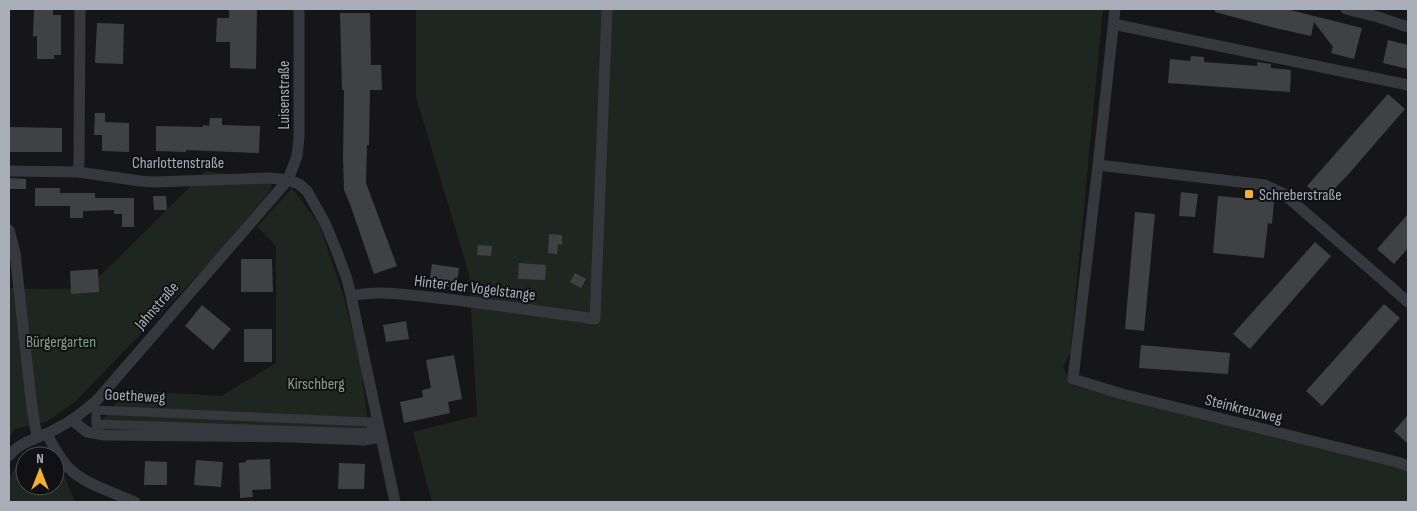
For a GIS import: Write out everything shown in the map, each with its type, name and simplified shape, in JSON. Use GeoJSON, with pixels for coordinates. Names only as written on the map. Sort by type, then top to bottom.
{"type":"FeatureCollection","features":[{"type":"Feature","properties":{"kind":"street"},"geometry":{"type":"LineString","coordinates":[[78,172],[80,9]]}},
{"type":"Feature","properties":{"kind":"street","name":"Luisenstraße"},"geometry":{"type":"LineString","coordinates":[[288,180],[297,156],[299,137],[299,9]]}},
{"type":"Feature","properties":{"kind":"street","name":"Hinter der Vogelstange"},"geometry":{"type":"LineString","coordinates":[[351,296],[365,293],[411,295],[596,319],[607,9]]}},
{"type":"Feature","properties":{"kind":"street"},"geometry":{"type":"LineString","coordinates":[[1114,9],[1098,165],[1265,185],[1284,194],[1408,302]]}},
{"type":"Feature","properties":{"kind":"street"},"geometry":{"type":"LineString","coordinates":[[1346,9],[1380,13],[1408,28]]}},
{"type":"Feature","properties":{"kind":"street"},"geometry":{"type":"LineString","coordinates":[[1113,24],[1408,84]]}},
{"type":"Feature","properties":{"kind":"street","name":"Steinkreuzweg"},"geometry":{"type":"LineString","coordinates":[[1098,165],[1073,379],[1122,394],[1408,466]]}},
{"type":"Feature","properties":{"kind":"street","name":"Charlottenstraße"},"geometry":{"type":"LineString","coordinates":[[9,171],[78,172],[154,182],[254,178],[288,180]]}},
{"type":"Feature","properties":{"kind":"street"},"geometry":{"type":"LineString","coordinates":[[288,180],[299,184],[307,191],[335,246],[347,279],[394,502]]}},
{"type":"Feature","properties":{"kind":"street","name":"Jahnstraße"},"geometry":{"type":"LineString","coordinates":[[9,456],[13,450],[22,444],[72,420],[98,399],[288,180]]}},
{"type":"Feature","properties":{"kind":"street"},"geometry":{"type":"LineString","coordinates":[[9,230],[15,253],[32,408],[42,436],[58,452],[72,471],[86,480],[135,502]]}},
{"type":"Feature","properties":{"kind":"street","name":"Goetheweg"},"geometry":{"type":"LineString","coordinates":[[96,410],[371,422],[372,428],[371,433],[96,424],[96,410]]}},
{"type":"Feature","properties":{"kind":"street"},"geometry":{"type":"LineString","coordinates":[[72,420],[87,432],[104,435],[293,437],[364,440],[380,437]]}},
{"type":"Feature","properties":{"kind":"green space"},"geometry":{"type":"Polygon","coordinates":[[[416,9],[1103,9],[1070,353],[1063,367],[1073,386],[1408,471],[1408,502],[432,502],[413,432],[477,416],[469,274],[416,97],[416,9]]]}},
{"type":"Feature","properties":{"kind":"green space","name":"Bürgergarten"},"geometry":{"type":"Polygon","coordinates":[[[206,171],[270,181],[272,186],[213,259],[75,402],[46,422],[15,429],[9,439],[9,288],[88,288],[206,171]]]}},
{"type":"Feature","properties":{"kind":"green space","name":"Kirschberg"},"geometry":{"type":"Polygon","coordinates":[[[292,188],[319,224],[343,294],[361,366],[369,430],[100,423],[126,390],[221,396],[276,363],[276,246],[257,227],[292,188]]]}},
{"type":"Feature","properties":{"kind":"green space"},"geometry":{"type":"Polygon","coordinates":[[[15,467],[15,496],[65,496],[65,477],[75,502],[9,502],[9,478],[15,467]]]}},
{"type":"Feature","properties":{"kind":"building"},"geometry":{"type":"Polygon","coordinates":[[[229,9],[257,9],[256,69],[230,68],[230,42],[216,42],[217,18],[229,18],[229,9]]]}},
{"type":"Feature","properties":{"kind":"building"},"geometry":{"type":"Polygon","coordinates":[[[1215,9],[1286,9],[1362,28],[1354,59],[1331,53],[1333,47],[1314,22],[1311,36],[1215,12],[1215,9]]]}},
{"type":"Feature","properties":{"kind":"building"},"geometry":{"type":"Polygon","coordinates":[[[34,10],[53,10],[53,15],[61,15],[61,55],[54,55],[54,59],[37,59],[37,36],[33,37],[34,10]]]}},
{"type":"Feature","properties":{"kind":"building"},"geometry":{"type":"Polygon","coordinates":[[[340,13],[370,13],[371,65],[381,65],[382,90],[370,90],[366,183],[397,266],[374,274],[344,190],[344,90],[342,90],[340,13]]]}},
{"type":"Feature","properties":{"kind":"building"},"geometry":{"type":"Polygon","coordinates":[[[97,23],[124,24],[123,64],[95,63],[97,23]]]}},
{"type":"Feature","properties":{"kind":"building"},"geometry":{"type":"Polygon","coordinates":[[[1388,40],[1408,45],[1408,69],[1383,63],[1388,40]]]}},
{"type":"Feature","properties":{"kind":"building"},"geometry":{"type":"Polygon","coordinates":[[[1191,56],[1204,57],[1204,62],[1257,66],[1257,62],[1271,64],[1271,68],[1291,70],[1290,92],[1168,83],[1170,59],[1190,61],[1191,56]]]}},
{"type":"Feature","properties":{"kind":"building"},"geometry":{"type":"Polygon","coordinates":[[[1388,94],[1405,109],[1346,177],[1322,199],[1307,186],[1388,94]]]}},
{"type":"Feature","properties":{"kind":"building"},"geometry":{"type":"Polygon","coordinates":[[[95,113],[105,113],[105,122],[129,123],[129,152],[102,151],[102,135],[94,135],[95,113]]]}},
{"type":"Feature","properties":{"kind":"building"},"geometry":{"type":"Polygon","coordinates":[[[210,118],[222,118],[222,125],[260,126],[259,153],[186,150],[186,152],[156,151],[156,126],[203,127],[203,125],[209,126],[210,118]]]}},
{"type":"Feature","properties":{"kind":"building"},"geometry":{"type":"Polygon","coordinates":[[[9,127],[62,128],[62,152],[9,152],[9,127]]]}},
{"type":"Feature","properties":{"kind":"building"},"geometry":{"type":"Polygon","coordinates":[[[9,178],[26,179],[26,189],[9,189],[9,178]]]}},
{"type":"Feature","properties":{"kind":"building"},"geometry":{"type":"Polygon","coordinates":[[[35,188],[60,188],[60,193],[95,193],[95,198],[134,198],[134,227],[122,227],[122,214],[114,214],[114,210],[83,211],[83,218],[70,218],[70,206],[35,206],[35,188]]]}},
{"type":"Feature","properties":{"kind":"building"},"geometry":{"type":"Polygon","coordinates":[[[1181,192],[1198,194],[1195,217],[1179,216],[1181,192]]]}},
{"type":"Feature","properties":{"kind":"building"},"geometry":{"type":"Polygon","coordinates":[[[153,196],[166,196],[167,210],[154,210],[153,196]]]}},
{"type":"Feature","properties":{"kind":"building"},"geometry":{"type":"Polygon","coordinates":[[[1218,196],[1274,201],[1272,224],[1268,223],[1264,258],[1213,253],[1218,196]]]}},
{"type":"Feature","properties":{"kind":"building"},"geometry":{"type":"Polygon","coordinates":[[[1135,212],[1155,214],[1144,331],[1125,329],[1135,212]]]}},
{"type":"Feature","properties":{"kind":"building"},"geometry":{"type":"Polygon","coordinates":[[[1408,214],[1408,248],[1394,264],[1377,249],[1408,214]]]}},
{"type":"Feature","properties":{"kind":"building"},"geometry":{"type":"Polygon","coordinates":[[[549,234],[562,235],[562,245],[558,244],[557,254],[548,253],[549,234]]]}},
{"type":"Feature","properties":{"kind":"building"},"geometry":{"type":"Polygon","coordinates":[[[1315,242],[1331,256],[1250,349],[1233,334],[1315,242]]]}},
{"type":"Feature","properties":{"kind":"building"},"geometry":{"type":"Polygon","coordinates":[[[478,245],[492,246],[491,256],[477,255],[478,245]]]}},
{"type":"Feature","properties":{"kind":"building"},"geometry":{"type":"Polygon","coordinates":[[[241,259],[272,259],[273,292],[241,292],[241,259]]]}},
{"type":"Feature","properties":{"kind":"building"},"geometry":{"type":"Polygon","coordinates":[[[519,263],[546,265],[545,280],[518,279],[519,263]]]}},
{"type":"Feature","properties":{"kind":"building"},"geometry":{"type":"Polygon","coordinates":[[[432,264],[459,268],[456,288],[429,284],[432,264]]]}},
{"type":"Feature","properties":{"kind":"building"},"geometry":{"type":"Polygon","coordinates":[[[98,269],[99,292],[71,294],[70,271],[98,269]]]}},
{"type":"Feature","properties":{"kind":"building"},"geometry":{"type":"Polygon","coordinates":[[[575,273],[586,279],[581,288],[570,282],[575,273]]]}},
{"type":"Feature","properties":{"kind":"building"},"geometry":{"type":"Polygon","coordinates":[[[1384,304],[1400,318],[1322,406],[1306,391],[1384,304]]]}},
{"type":"Feature","properties":{"kind":"building"},"geometry":{"type":"Polygon","coordinates":[[[202,305],[231,329],[213,350],[185,326],[202,305]]]}},
{"type":"Feature","properties":{"kind":"building"},"geometry":{"type":"Polygon","coordinates":[[[406,321],[409,339],[386,342],[383,325],[406,321]]]}},
{"type":"Feature","properties":{"kind":"building"},"geometry":{"type":"Polygon","coordinates":[[[244,329],[272,329],[272,362],[244,362],[244,329]]]}},
{"type":"Feature","properties":{"kind":"building"},"geometry":{"type":"Polygon","coordinates":[[[1141,345],[1230,353],[1228,374],[1139,368],[1141,345]]]}},
{"type":"Feature","properties":{"kind":"building"},"geometry":{"type":"Polygon","coordinates":[[[454,355],[462,399],[448,402],[450,413],[404,423],[400,402],[423,397],[422,390],[431,388],[426,360],[454,355]]]}},
{"type":"Feature","properties":{"kind":"building"},"geometry":{"type":"Polygon","coordinates":[[[1408,415],[1408,444],[1394,431],[1408,415]]]}},
{"type":"Feature","properties":{"kind":"building"},"geometry":{"type":"Polygon","coordinates":[[[270,459],[271,489],[252,490],[253,497],[240,498],[239,463],[246,462],[246,460],[270,459]]]}},
{"type":"Feature","properties":{"kind":"building"},"geometry":{"type":"Polygon","coordinates":[[[196,460],[223,462],[221,487],[194,485],[196,460]]]}},
{"type":"Feature","properties":{"kind":"building"},"geometry":{"type":"Polygon","coordinates":[[[145,461],[167,462],[167,485],[144,485],[145,461]]]}},
{"type":"Feature","properties":{"kind":"building"},"geometry":{"type":"Polygon","coordinates":[[[339,463],[365,464],[364,489],[338,489],[339,463]]]}},
{"type":"Feature","properties":{"kind":"place","name":"Schreberstraße"},"geometry":{"type":"Point","coordinates":[1249,194]}}]}
